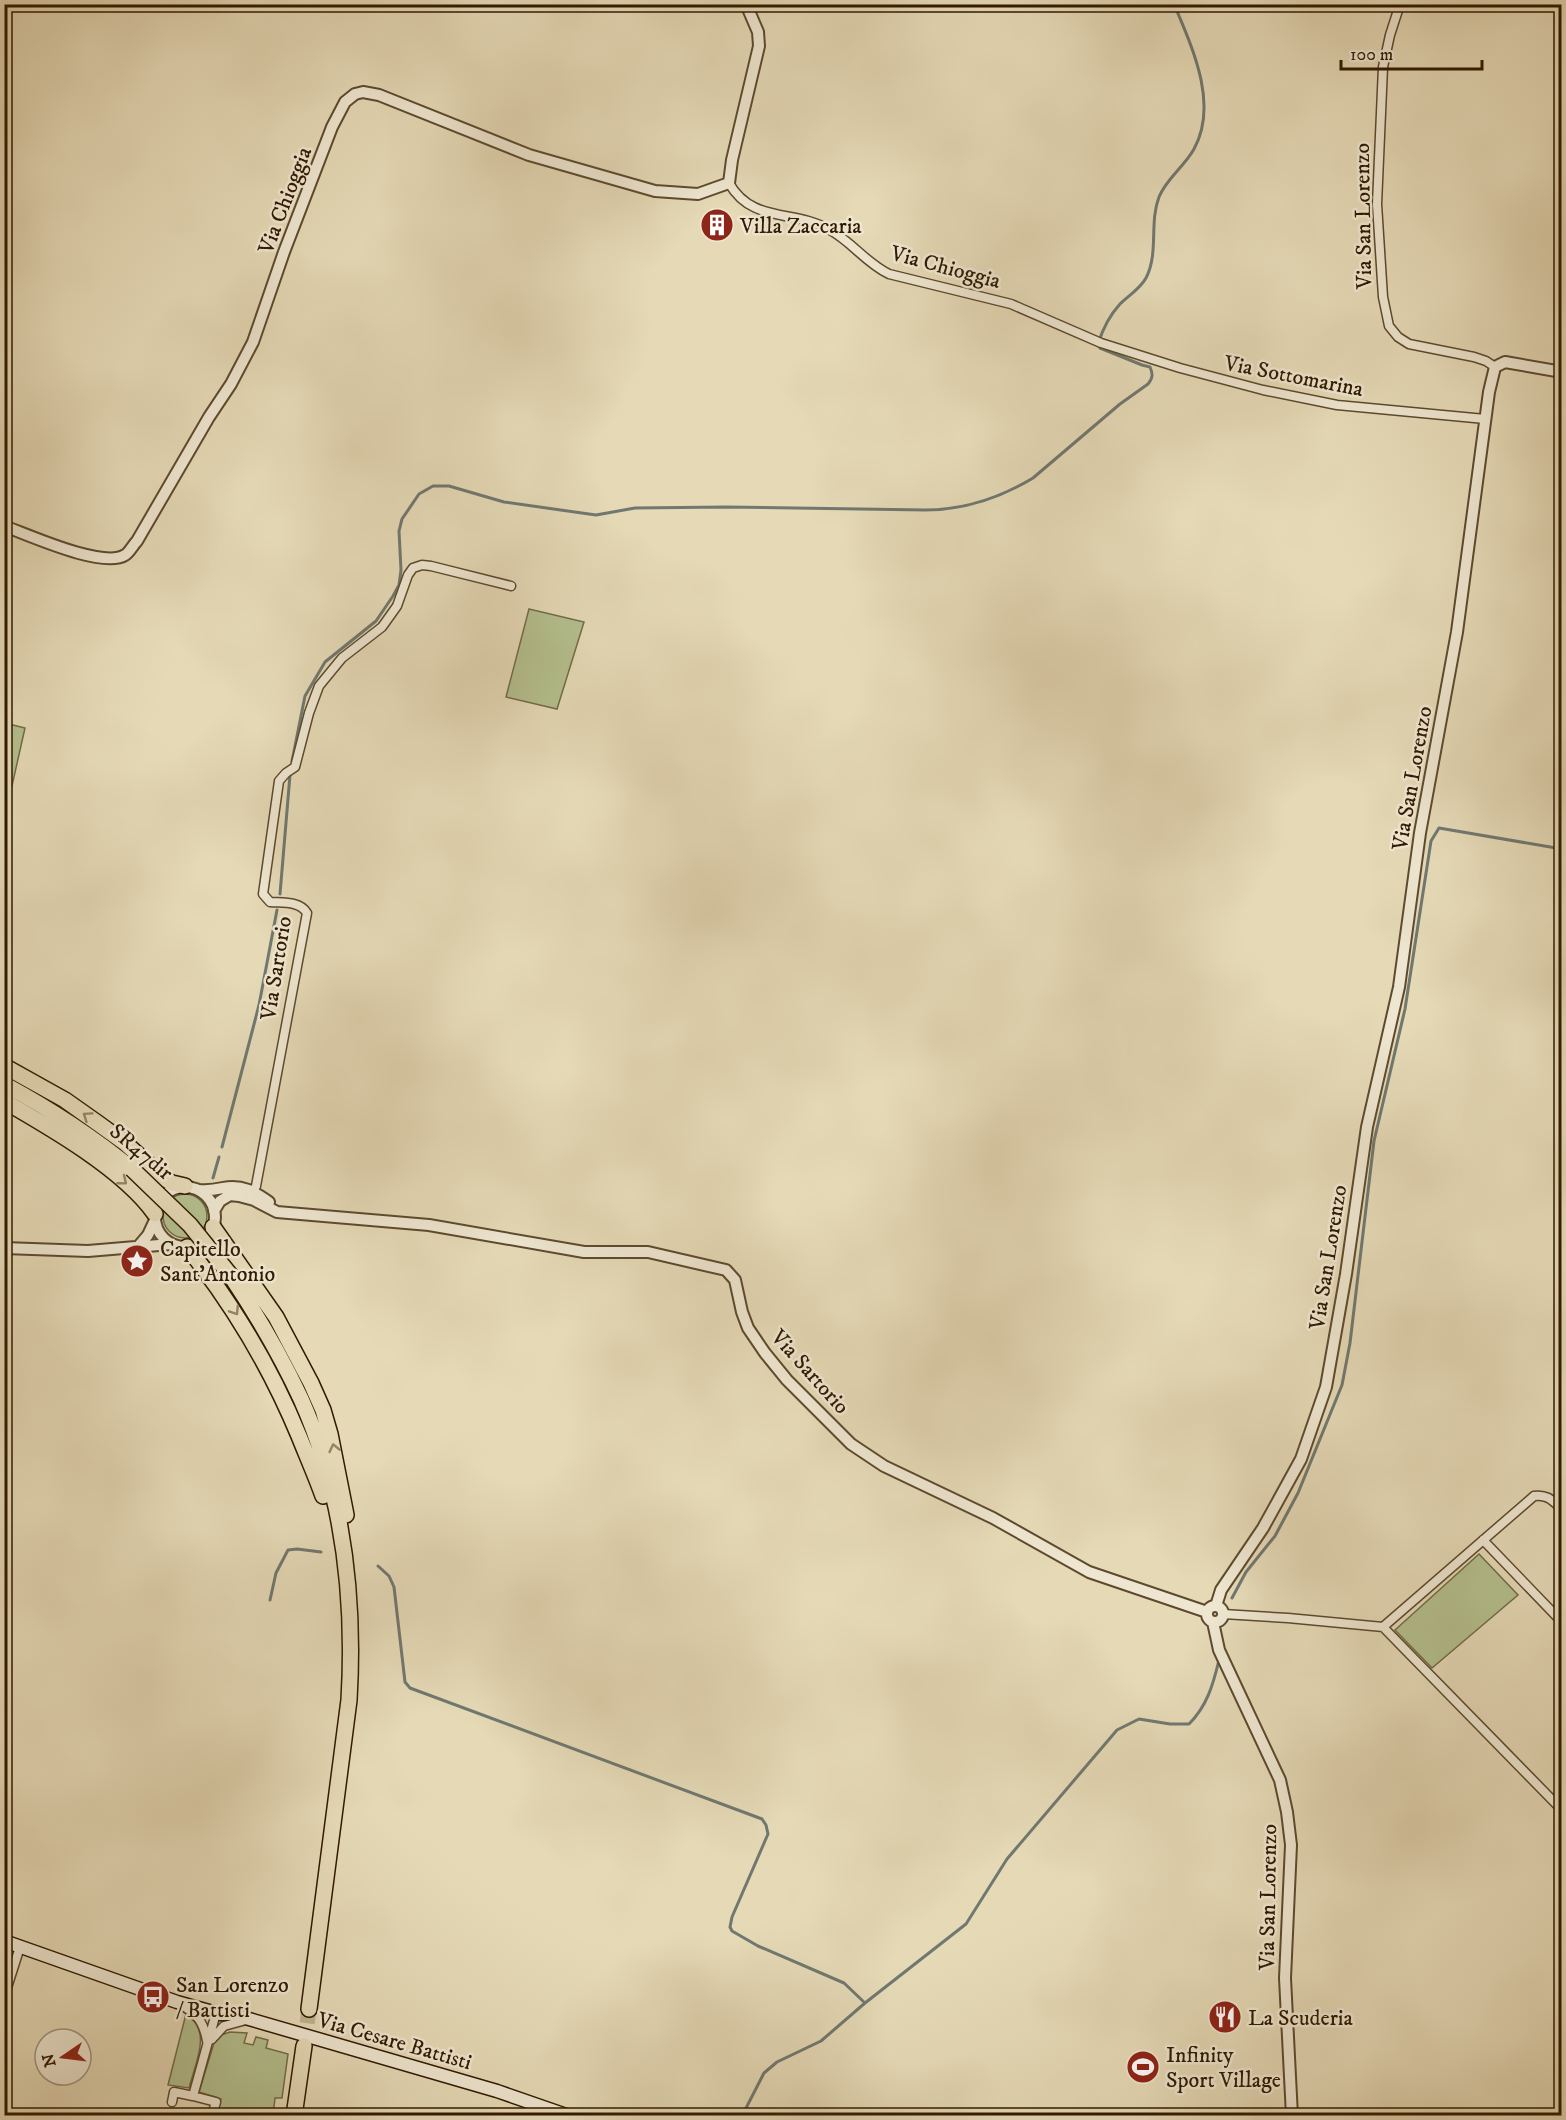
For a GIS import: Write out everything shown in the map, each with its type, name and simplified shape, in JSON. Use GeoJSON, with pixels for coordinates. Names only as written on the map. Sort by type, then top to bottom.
{"type":"FeatureCollection","features":[{"type":"Feature","properties":{"kind":"highway"},"geometry":{"type":"LineString","coordinates":[[4,1066],[64,1100],[125,1143],[165,1179],[192,1188]]}},
{"type":"Feature","properties":{"kind":"highway","name":"SR47dir"},"geometry":{"type":"LineString","coordinates":[[4,1084],[80,1129],[132,1169],[190,1225],[231,1276],[271,1340],[302,1402],[314,1434],[339,1527],[350,1610],[351,1674],[346,1732],[309,2009]]}},
{"type":"Feature","properties":{"kind":"highway"},"geometry":{"type":"LineString","coordinates":[[4,1101],[72,1142],[102,1165],[138,1194],[155,1217]]}},
{"type":"Feature","properties":{"kind":"highway"},"geometry":{"type":"LineString","coordinates":[[213,1227],[276,1317],[323,1410],[336,1460],[352,1549],[350,1610]]}},
{"type":"Feature","properties":{"kind":"highway"},"geometry":{"type":"LineString","coordinates":[[187,1247],[245,1327],[289,1413],[324,1501],[350,1610]]}},
{"type":"Feature","properties":{"kind":"highway"},"geometry":{"type":"LineString","coordinates":[[294,2115],[304,2046]]}},
{"type":"Feature","properties":{"kind":"main road","name":"Via Cesare Battisti"},"geometry":{"type":"LineString","coordinates":[[4,1941],[177,2002],[249,2019],[496,2091],[569,2115]]}},
{"type":"Feature","properties":{"kind":"street"},"geometry":{"type":"LineString","coordinates":[[729,183],[732,160],[759,46],[758,32],[746,4]]}},
{"type":"Feature","properties":{"kind":"street","name":"Via San Lorenzo"},"geometry":{"type":"LineString","coordinates":[[1292,2115],[1285,1978],[1291,1845],[1287,1812],[1280,1780],[1219,1650],[1213,1622],[1208,1618],[1215,1611],[1221,1590],[1263,1528],[1301,1459],[1326,1387],[1346,1274],[1367,1127],[1398,987],[1420,833],[1457,632],[1485,419],[1495,367],[1474,357],[1409,344],[1398,338],[1389,326],[1383,297],[1377,204],[1383,67],[1390,34],[1400,4]]}},
{"type":"Feature","properties":{"kind":"street","name":"Via Chioggia"},"geometry":{"type":"LineString","coordinates":[[4,526],[92,557],[110,560],[125,555],[137,541],[231,384],[253,342],[284,252],[332,127],[345,102],[363,92],[379,95],[529,155],[655,191],[698,194],[729,183],[737,197],[753,208],[809,221],[830,230],[871,264],[889,274],[1011,304],[1096,341]]}},
{"type":"Feature","properties":{"kind":"street","name":"Via Sottomarina"},"geometry":{"type":"LineString","coordinates":[[1096,341],[1180,368],[1300,398],[1336,405],[1485,419]]}},
{"type":"Feature","properties":{"kind":"street"},"geometry":{"type":"LineString","coordinates":[[1495,367],[1505,362],[1562,372]]}},
{"type":"Feature","properties":{"kind":"street","name":"Via Sartorio"},"geometry":{"type":"LineString","coordinates":[[253,1196],[307,914],[303,907],[296,904],[270,902],[263,894],[279,781],[295,767],[309,713],[319,686],[342,658],[364,643],[386,622],[397,606],[408,575],[413,568],[422,565],[431,566],[511,586]]}},
{"type":"Feature","properties":{"kind":"street","name":"Via Sartorio"},"geometry":{"type":"LineString","coordinates":[[192,1188],[210,1192],[225,1187],[241,1187],[253,1196],[293,1214],[429,1225],[584,1252],[648,1252],[726,1270],[735,1280],[748,1328],[765,1353],[787,1380],[851,1444],[884,1466],[993,1518],[1089,1572],[1215,1611]]}},
{"type":"Feature","properties":{"kind":"street"},"geometry":{"type":"LineString","coordinates":[[4,1248],[88,1251],[137,1248],[171,1244],[187,1247],[203,1241],[213,1227],[214,1211],[209,1198],[192,1188],[168,1192],[157,1206],[148,1235],[137,1248]]}},
{"type":"Feature","properties":{"kind":"street"},"geometry":{"type":"LineString","coordinates":[[214,1211],[220,1201],[230,1195],[253,1196]]}},
{"type":"Feature","properties":{"kind":"street"},"geometry":{"type":"LineString","coordinates":[[155,1217],[160,1234],[171,1244]]}},
{"type":"Feature","properties":{"kind":"street"},"geometry":{"type":"LineString","coordinates":[[1383,1627],[1534,1496],[1542,1494],[1550,1497],[1562,1509]]}},
{"type":"Feature","properties":{"kind":"street"},"geometry":{"type":"LineString","coordinates":[[1483,1540],[1562,1622]]}},
{"type":"Feature","properties":{"kind":"street"},"geometry":{"type":"LineString","coordinates":[[1215,1611],[1383,1627],[1562,1810]]}},
{"type":"Feature","properties":{"kind":"street"},"geometry":{"type":"LineString","coordinates":[[4,1997],[20,1947]]}},
{"type":"Feature","properties":{"kind":"street"},"geometry":{"type":"LineString","coordinates":[[177,2002],[198,2015],[208,2044]]}},
{"type":"Feature","properties":{"kind":"street"},"geometry":{"type":"LineString","coordinates":[[193,2096],[216,2013]]}},
{"type":"Feature","properties":{"kind":"street"},"geometry":{"type":"LineString","coordinates":[[208,2044],[224,2026],[249,2019]]}},
{"type":"Feature","properties":{"kind":"street"},"geometry":{"type":"LineString","coordinates":[[172,2102],[174,2092],[193,2096],[216,2102],[213,2112]]}},
{"type":"Feature","properties":{"kind":"green space"},"geometry":{"type":"Polygon","coordinates":[[[529,609],[584,622],[557,709],[506,697],[529,609]]]}},
{"type":"Feature","properties":{"kind":"green space"},"geometry":{"type":"Polygon","coordinates":[[[5,723],[25,728],[7,808],[4,808],[5,723]]]}},
{"type":"Feature","properties":{"kind":"green space"},"geometry":{"type":"Polygon","coordinates":[[[185,1194],[194,1195],[201,1200],[206,1207],[206,1225],[201,1232],[194,1237],[185,1238],[176,1237],[169,1232],[164,1225],[163,1216],[164,1207],[169,1200],[176,1195],[185,1194]]]}},
{"type":"Feature","properties":{"kind":"green space"},"geometry":{"type":"Polygon","coordinates":[[[1479,1554],[1518,1595],[1432,1668],[1395,1630],[1479,1554]]]}},
{"type":"Feature","properties":{"kind":"green space"},"geometry":{"type":"Polygon","coordinates":[[[186,2014],[199,2029],[200,2038],[198,2058],[189,2088],[168,2085],[186,2014]]]}},
{"type":"Feature","properties":{"kind":"green space"},"geometry":{"type":"Polygon","coordinates":[[[230,2032],[247,2033],[244,2043],[253,2045],[256,2037],[268,2040],[266,2048],[288,2054],[282,2098],[275,2098],[273,2115],[217,2115],[221,2099],[199,2092],[214,2043],[221,2035],[230,2032]]]}},
{"type":"Feature","properties":{"kind":"waterway"},"geometry":{"type":"LineString","coordinates":[[292,761],[305,696],[325,662],[376,621],[393,596],[399,585],[401,570],[399,531],[402,519],[419,494],[433,486],[449,486],[504,502],[596,515],[635,508],[925,510],[954,508],[995,497],[1033,478],[1120,404],[1148,384],[1152,376],[1150,367],[1100,348],[1098,344],[1104,327],[1113,313],[1146,278],[1152,258],[1156,207],[1159,197],[1166,184],[1194,149],[1201,132],[1204,113],[1200,76],[1174,4]]}},
{"type":"Feature","properties":{"kind":"waterway"},"geometry":{"type":"LineString","coordinates":[[280,894],[290,775]]}},
{"type":"Feature","properties":{"kind":"waterway"},"geometry":{"type":"LineString","coordinates":[[1232,1598],[1246,1572],[1275,1536],[1298,1493],[1342,1385],[1350,1343],[1374,1141],[1405,1009],[1431,841],[1439,828],[1562,849]]}},
{"type":"Feature","properties":{"kind":"waterway"},"geometry":{"type":"LineString","coordinates":[[222,1147],[259,1005],[277,910]]}},
{"type":"Feature","properties":{"kind":"waterway"},"geometry":{"type":"LineString","coordinates":[[213,1178],[219,1157]]}},
{"type":"Feature","properties":{"kind":"waterway"},"geometry":{"type":"LineString","coordinates":[[270,1600],[276,1573],[288,1550],[321,1552]]}},
{"type":"Feature","properties":{"kind":"waterway"},"geometry":{"type":"LineString","coordinates":[[378,1566],[389,1576],[394,1587],[405,1682],[410,1688],[762,1819],[768,1834],[732,1917],[730,1927],[732,1931],[758,1946],[844,1983],[865,2003]]}},
{"type":"Feature","properties":{"kind":"waterway"},"geometry":{"type":"LineString","coordinates":[[742,2116],[764,2073],[777,2062],[821,2041],[865,2003],[966,1924],[1007,1859],[1117,1730],[1139,1719],[1170,1724],[1189,1724],[1208,1695],[1219,1660]]}},
{"type":"Feature","properties":{"kind":"tunnel"},"geometry":{"type":"LineString","coordinates":[[304,2046],[309,2009]]}},
{"type":"Feature","properties":{"kind":"place","name":"Villa Zaccaria"},"geometry":{"type":"Point","coordinates":[717,225]}},
{"type":"Feature","properties":{"kind":"place","name":"Capitello Sant'Antonio"},"geometry":{"type":"Point","coordinates":[137,1261]}},
{"type":"Feature","properties":{"kind":"place","name":"San Lorenzo / Battisti"},"geometry":{"type":"Point","coordinates":[153,1997]}},
{"type":"Feature","properties":{"kind":"place","name":"La Scuderia"},"geometry":{"type":"Point","coordinates":[1225,2017]}},
{"type":"Feature","properties":{"kind":"place","name":"Infinity Sport Village"},"geometry":{"type":"Point","coordinates":[1143,2067]}}]}
